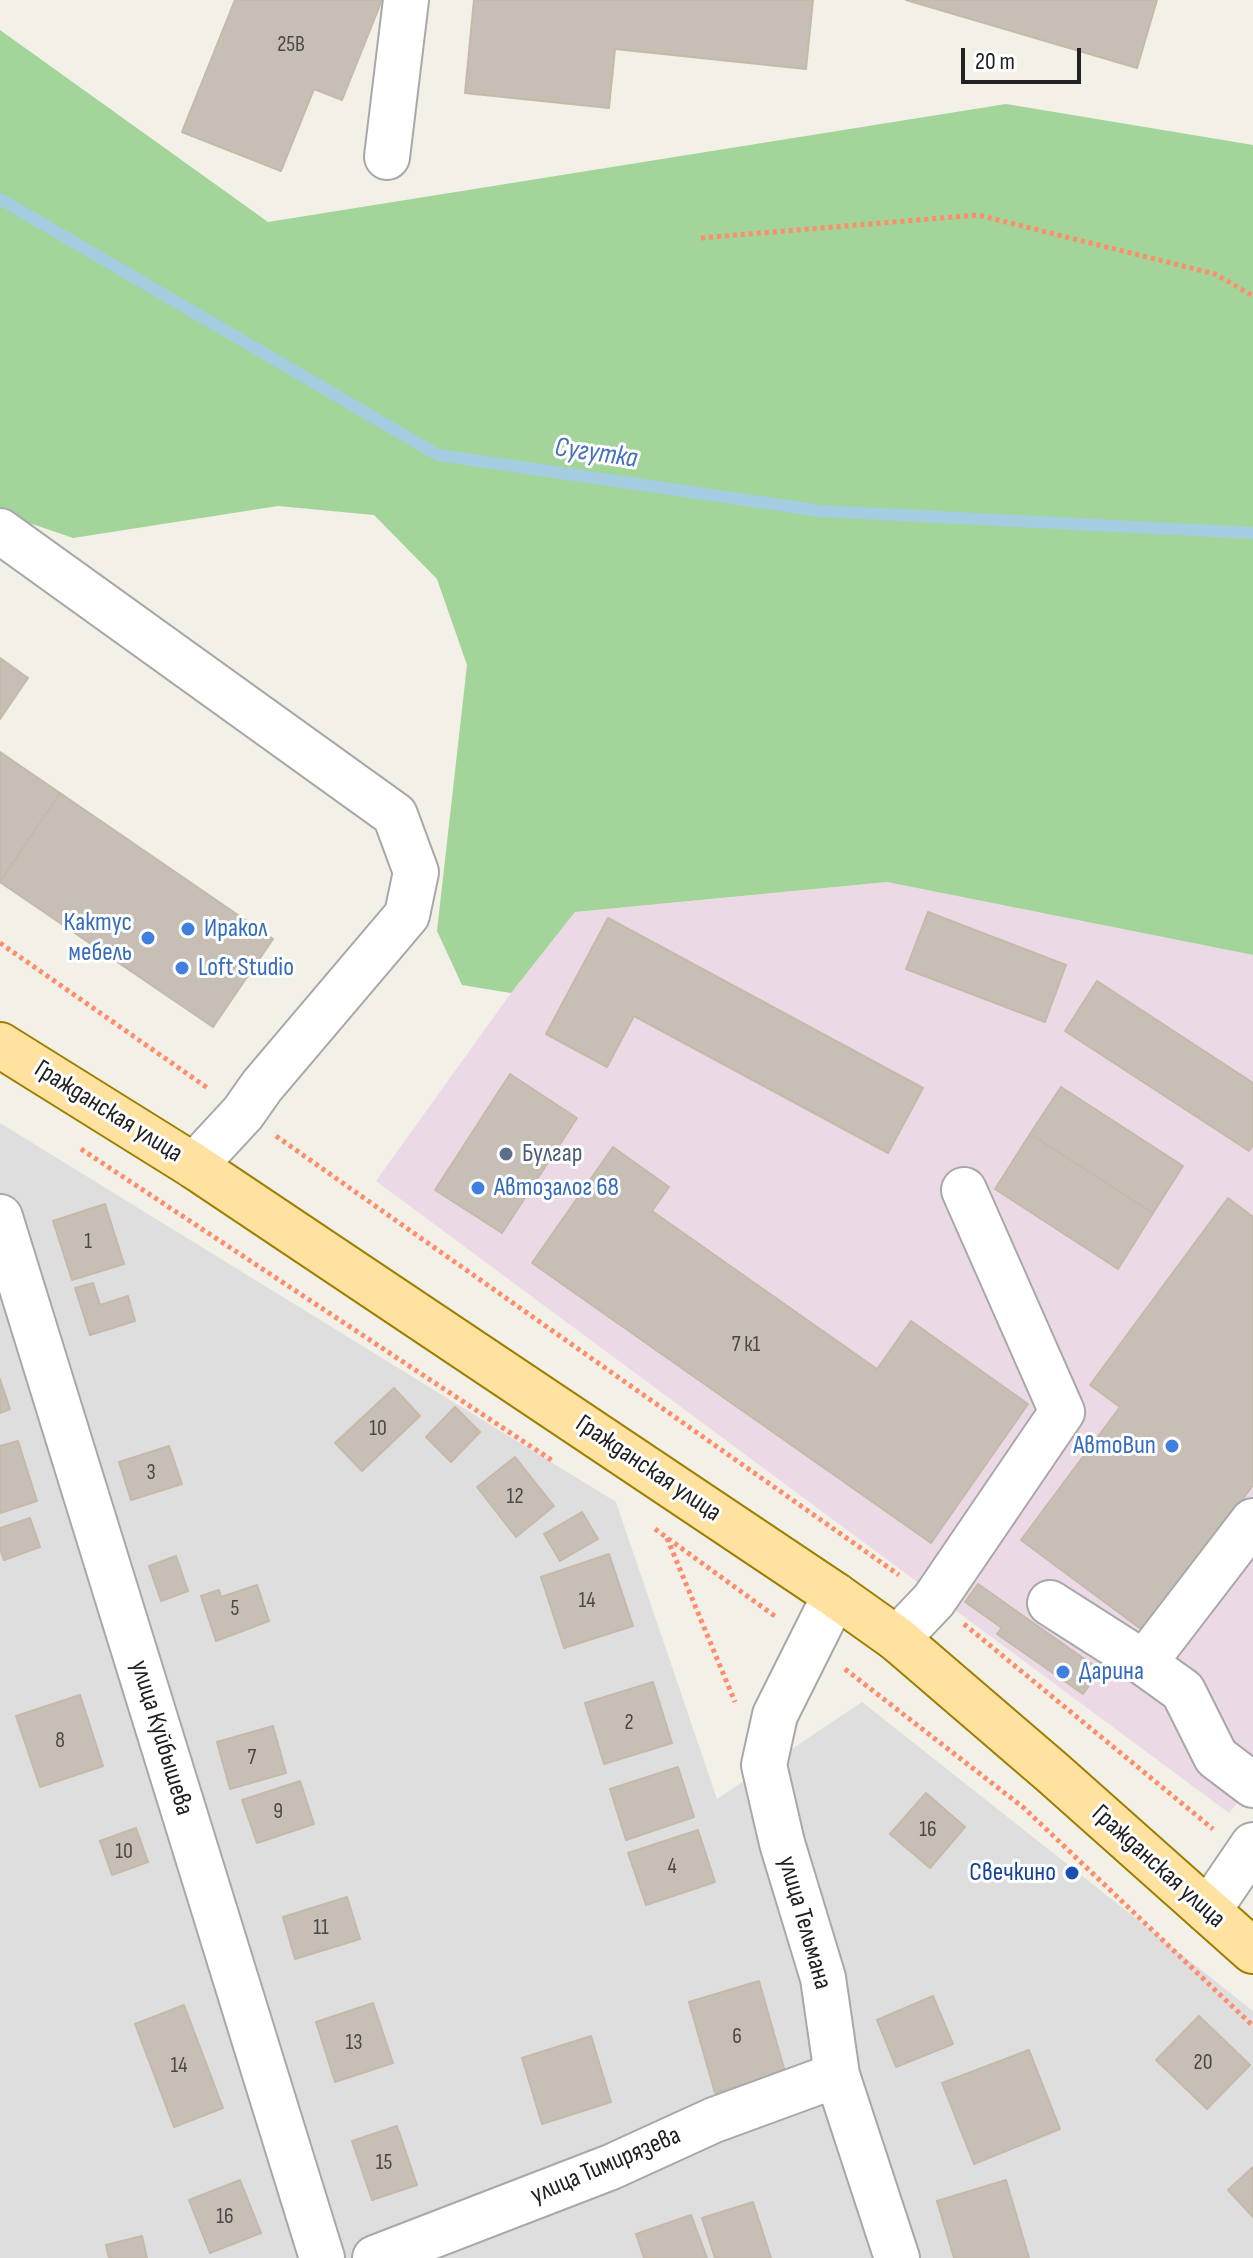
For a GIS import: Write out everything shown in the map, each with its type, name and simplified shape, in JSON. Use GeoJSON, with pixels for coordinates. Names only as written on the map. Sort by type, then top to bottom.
{"type":"FeatureCollection","features":[{"type":"Feature","properties":{"kind":"main road","name":"Гражданская улица"},"geometry":{"type":"LineString","coordinates":[[1,1047],[194,1166],[897,1639],[1253,1951]]}},
{"type":"Feature","properties":{"kind":"street"},"geometry":{"type":"LineString","coordinates":[[387,157],[406,0]]}},
{"type":"Feature","properties":{"kind":"street"},"geometry":{"type":"LineString","coordinates":[[0,531],[395,815],[416,872],[407,915],[262,1086],[243,1113],[194,1166]]}},
{"type":"Feature","properties":{"kind":"street"},"geometry":{"type":"LineString","coordinates":[[897,1639],[934,1600],[1062,1412],[964,1190]]}},
{"type":"Feature","properties":{"kind":"street","name":"улица Куйбышева"},"geometry":{"type":"LineString","coordinates":[[0,1217],[322,2258]]}},
{"type":"Feature","properties":{"kind":"street"},"geometry":{"type":"LineString","coordinates":[[1144,1663],[1253,1521]]}},
{"type":"Feature","properties":{"kind":"street","name":"улица Тельмана"},"geometry":{"type":"LineString","coordinates":[[835,1595],[775,1715],[764,1765],[782,1843],[823,1978],[837,2075],[897,2258]]}},
{"type":"Feature","properties":{"kind":"street"},"geometry":{"type":"LineString","coordinates":[[1050,1603],[1183,1691],[1216,1757],[1253,1785]]}},
{"type":"Feature","properties":{"kind":"street"},"geometry":{"type":"LineString","coordinates":[[1208,1911],[1249,1850]]}},
{"type":"Feature","properties":{"kind":"street","name":"улица Тимирязева"},"geometry":{"type":"LineString","coordinates":[[375,2258],[611,2167],[714,2120],[837,2075]]}},
{"type":"Feature","properties":{"kind":"path"},"geometry":{"type":"LineString","coordinates":[[701,238],[978,215],[1215,274],[1253,296]]}},
{"type":"Feature","properties":{"kind":"path"},"geometry":{"type":"LineString","coordinates":[[0,943],[934,1600],[1249,1850]]}},
{"type":"Feature","properties":{"kind":"path"},"geometry":{"type":"LineString","coordinates":[[79,1148],[554,1462]]}},
{"type":"Feature","properties":{"kind":"path"},"geometry":{"type":"LineString","coordinates":[[646,1523],[810,1642],[1024,1808],[1253,2026]]}},
{"type":"Feature","properties":{"kind":"path"},"geometry":{"type":"LineString","coordinates":[[667,1538],[717,1662],[764,1765]]}},
{"type":"Feature","properties":{"kind":"shaded area"},"geometry":{"type":"Polygon","coordinates":[[[887,882],[1253,955],[1253,1784],[1229,1813],[376,1181],[511,993],[575,912],[887,882]]]}},
{"type":"Feature","properties":{"kind":"shaded area"},"geometry":{"type":"Polygon","coordinates":[[[0,1123],[616,1502],[717,1799],[862,1702],[1253,2011],[1253,2258],[0,2258],[0,1123]]]}},
{"type":"Feature","properties":{"kind":"green space"},"geometry":{"type":"Polygon","coordinates":[[[0,30],[268,222],[1006,104],[1253,145],[1253,955],[887,882],[575,912],[511,993],[462,985],[437,931],[467,665],[437,579],[374,515],[278,506],[73,538],[0,513],[0,30]]]}},
{"type":"Feature","properties":{"kind":"building"},"geometry":{"type":"Polygon","coordinates":[[[235,0],[382,0],[342,100],[314,89],[281,171],[182,132],[235,0]]]}},
{"type":"Feature","properties":{"kind":"building"},"geometry":{"type":"Polygon","coordinates":[[[474,0],[813,0],[806,69],[615,49],[609,108],[465,93],[474,0]]]}},
{"type":"Feature","properties":{"kind":"building"},"geometry":{"type":"Polygon","coordinates":[[[906,0],[1157,0],[1137,68],[906,0]]]}},
{"type":"Feature","properties":{"kind":"building"},"geometry":{"type":"Polygon","coordinates":[[[0,658],[28,678],[0,719],[0,658]]]}},
{"type":"Feature","properties":{"kind":"building"},"geometry":{"type":"Polygon","coordinates":[[[0,752],[60,793],[0,882],[0,752]]]}},
{"type":"Feature","properties":{"kind":"building"},"geometry":{"type":"Polygon","coordinates":[[[60,793],[273,939],[213,1027],[0,882],[60,793]]]}},
{"type":"Feature","properties":{"kind":"building"},"geometry":{"type":"Polygon","coordinates":[[[928,912],[1066,965],[1045,1022],[906,969],[928,912]]]}},
{"type":"Feature","properties":{"kind":"building"},"geometry":{"type":"Polygon","coordinates":[[[608,918],[923,1088],[888,1153],[634,1016],[607,1067],[546,1034],[608,918]]]}},
{"type":"Feature","properties":{"kind":"building"},"geometry":{"type":"Polygon","coordinates":[[[1097,981],[1253,1083],[1253,1145],[1249,1151],[1065,1031],[1097,981]]]}},
{"type":"Feature","properties":{"kind":"building","name":"Булгар"},"geometry":{"type":"Polygon","coordinates":[[[510,1074],[577,1118],[502,1233],[435,1190],[510,1074]]]}},
{"type":"Feature","properties":{"kind":"building"},"geometry":{"type":"Polygon","coordinates":[[[1061,1087],[1183,1166],[1153,1213],[1030,1134],[1061,1087]]]}},
{"type":"Feature","properties":{"kind":"building"},"geometry":{"type":"Polygon","coordinates":[[[1030,1134],[1153,1213],[1118,1269],[995,1189],[1030,1134]]]}},
{"type":"Feature","properties":{"kind":"building"},"geometry":{"type":"Polygon","coordinates":[[[613,1147],[669,1187],[652,1211],[877,1369],[911,1321],[1028,1404],[931,1543],[532,1263],[613,1147]]]}},
{"type":"Feature","properties":{"kind":"building","name":"АвтоВип"},"geometry":{"type":"Polygon","coordinates":[[[1228,1198],[1253,1217],[1253,1485],[1145,1632],[1021,1540],[1120,1407],[1090,1385],[1228,1198]]]}},
{"type":"Feature","properties":{"kind":"building"},"geometry":{"type":"Polygon","coordinates":[[[105,1204],[124,1264],[72,1280],[53,1221],[105,1204]]]}},
{"type":"Feature","properties":{"kind":"building"},"geometry":{"type":"Polygon","coordinates":[[[93,1283],[100,1305],[128,1296],[135,1321],[90,1335],[75,1288],[93,1283]]]}},
{"type":"Feature","properties":{"kind":"building"},"geometry":{"type":"Polygon","coordinates":[[[0,1379],[10,1409],[0,1413],[0,1379]]]}},
{"type":"Feature","properties":{"kind":"building"},"geometry":{"type":"Polygon","coordinates":[[[394,1388],[420,1416],[362,1471],[335,1443],[394,1388]]]}},
{"type":"Feature","properties":{"kind":"building"},"geometry":{"type":"Polygon","coordinates":[[[455,1407],[480,1432],[451,1462],[426,1437],[455,1407]]]}},
{"type":"Feature","properties":{"kind":"building"},"geometry":{"type":"Polygon","coordinates":[[[18,1441],[37,1501],[0,1513],[0,1446],[18,1441]]]}},
{"type":"Feature","properties":{"kind":"building"},"geometry":{"type":"Polygon","coordinates":[[[169,1446],[182,1484],[131,1500],[119,1462],[169,1446]]]}},
{"type":"Feature","properties":{"kind":"building"},"geometry":{"type":"Polygon","coordinates":[[[515,1457],[554,1506],[516,1537],[477,1487],[515,1457]]]}},
{"type":"Feature","properties":{"kind":"building"},"geometry":{"type":"Polygon","coordinates":[[[582,1512],[598,1539],[560,1561],[544,1534],[582,1512]]]}},
{"type":"Feature","properties":{"kind":"building"},"geometry":{"type":"Polygon","coordinates":[[[30,1518],[40,1547],[4,1560],[0,1549],[0,1528],[30,1518]]]}},
{"type":"Feature","properties":{"kind":"building"},"geometry":{"type":"Polygon","coordinates":[[[609,1554],[633,1626],[564,1648],[541,1577],[609,1554]]]}},
{"type":"Feature","properties":{"kind":"building"},"geometry":{"type":"Polygon","coordinates":[[[176,1556],[188,1591],[161,1601],[149,1566],[176,1556]]]}},
{"type":"Feature","properties":{"kind":"building"},"geometry":{"type":"Polygon","coordinates":[[[978,1584],[1100,1670],[1083,1694],[997,1634],[1002,1628],[965,1602],[978,1584]]]}},
{"type":"Feature","properties":{"kind":"building"},"geometry":{"type":"Polygon","coordinates":[[[257,1585],[269,1621],[216,1641],[201,1596],[219,1590],[221,1597],[257,1585]]]}},
{"type":"Feature","properties":{"kind":"building"},"geometry":{"type":"Polygon","coordinates":[[[653,1682],[672,1743],[604,1764],[585,1703],[653,1682]]]}},
{"type":"Feature","properties":{"kind":"building"},"geometry":{"type":"Polygon","coordinates":[[[80,1695],[103,1766],[40,1787],[16,1716],[80,1695]]]}},
{"type":"Feature","properties":{"kind":"building"},"geometry":{"type":"Polygon","coordinates":[[[273,1726],[286,1773],[230,1789],[217,1742],[273,1726]]]}},
{"type":"Feature","properties":{"kind":"building"},"geometry":{"type":"Polygon","coordinates":[[[678,1767],[694,1817],[626,1840],[610,1789],[678,1767]]]}},
{"type":"Feature","properties":{"kind":"building"},"geometry":{"type":"Polygon","coordinates":[[[300,1781],[314,1824],[257,1843],[242,1800],[300,1781]]]}},
{"type":"Feature","properties":{"kind":"building"},"geometry":{"type":"Polygon","coordinates":[[[926,1793],[965,1827],[930,1868],[890,1834],[926,1793]]]}},
{"type":"Feature","properties":{"kind":"building"},"geometry":{"type":"Polygon","coordinates":[[[136,1828],[148,1862],[112,1875],[100,1841],[136,1828]]]}},
{"type":"Feature","properties":{"kind":"building"},"geometry":{"type":"Polygon","coordinates":[[[698,1830],[715,1882],[646,1905],[628,1853],[698,1830]]]}},
{"type":"Feature","properties":{"kind":"building"},"geometry":{"type":"Polygon","coordinates":[[[347,1897],[360,1939],[295,1959],[283,1917],[347,1897]]]}},
{"type":"Feature","properties":{"kind":"building"},"geometry":{"type":"Polygon","coordinates":[[[759,1981],[785,2072],[715,2093],[689,2002],[759,1981]]]}},
{"type":"Feature","properties":{"kind":"building"},"geometry":{"type":"Polygon","coordinates":[[[933,1996],[953,2044],[896,2067],[877,2020],[933,1996]]]}},
{"type":"Feature","properties":{"kind":"building"},"geometry":{"type":"Polygon","coordinates":[[[373,2003],[393,2063],[335,2082],[316,2022],[373,2003]]]}},
{"type":"Feature","properties":{"kind":"building"},"geometry":{"type":"Polygon","coordinates":[[[184,2005],[223,2108],[174,2127],[135,2024],[184,2005]]]}},
{"type":"Feature","properties":{"kind":"building"},"geometry":{"type":"Polygon","coordinates":[[[1199,2016],[1250,2065],[1207,2109],[1156,2060],[1199,2016]]]}},
{"type":"Feature","properties":{"kind":"building"},"geometry":{"type":"Polygon","coordinates":[[[591,2036],[611,2102],[542,2124],[522,2058],[591,2036]]]}},
{"type":"Feature","properties":{"kind":"building"},"geometry":{"type":"Polygon","coordinates":[[[1029,2050],[1060,2129],[974,2164],[942,2083],[1029,2050]]]}},
{"type":"Feature","properties":{"kind":"building"},"geometry":{"type":"Polygon","coordinates":[[[397,2126],[417,2185],[372,2200],[352,2141],[397,2126]]]}},
{"type":"Feature","properties":{"kind":"building"},"geometry":{"type":"Polygon","coordinates":[[[1253,2167],[1253,2217],[1228,2190],[1253,2167]]]}},
{"type":"Feature","properties":{"kind":"building"},"geometry":{"type":"Polygon","coordinates":[[[240,2180],[261,2233],[210,2253],[189,2200],[240,2180]]]}},
{"type":"Feature","properties":{"kind":"building"},"geometry":{"type":"Polygon","coordinates":[[[1006,2180],[1029,2258],[954,2258],[937,2201],[1006,2180]]]}},
{"type":"Feature","properties":{"kind":"building"},"geometry":{"type":"Polygon","coordinates":[[[753,2202],[771,2258],[715,2258],[702,2218],[753,2202]]]}},
{"type":"Feature","properties":{"kind":"building"},"geometry":{"type":"Polygon","coordinates":[[[691,2215],[707,2258],[644,2258],[636,2234],[691,2215]]]}},
{"type":"Feature","properties":{"kind":"building"},"geometry":{"type":"Polygon","coordinates":[[[142,2236],[147,2258],[109,2258],[106,2245],[142,2236]]]}},
{"type":"Feature","properties":{"kind":"waterway","name":"Сугутка"},"geometry":{"type":"LineString","coordinates":[[0,199],[438,455],[821,511],[1253,533]]}},
{"type":"Feature","properties":{"kind":"place","name":"Иракол"},"geometry":{"type":"Point","coordinates":[188,929]}},
{"type":"Feature","properties":{"kind":"place","name":"Кактус мебель"},"geometry":{"type":"Point","coordinates":[148,938]}},
{"type":"Feature","properties":{"kind":"place","name":"Loft Studio"},"geometry":{"type":"Point","coordinates":[182,968]}},
{"type":"Feature","properties":{"kind":"place","name":"Булгар"},"geometry":{"type":"Point","coordinates":[506,1154]}},
{"type":"Feature","properties":{"kind":"place","name":"Автозалог 68"},"geometry":{"type":"Point","coordinates":[478,1188]}},
{"type":"Feature","properties":{"kind":"place","name":"АвтоВип"},"geometry":{"type":"Point","coordinates":[1172,1446]}},
{"type":"Feature","properties":{"kind":"place","name":"Дарина"},"geometry":{"type":"Point","coordinates":[1063,1672]}},
{"type":"Feature","properties":{"kind":"place","name":"Свечкино"},"geometry":{"type":"Point","coordinates":[1072,1873]}}]}
